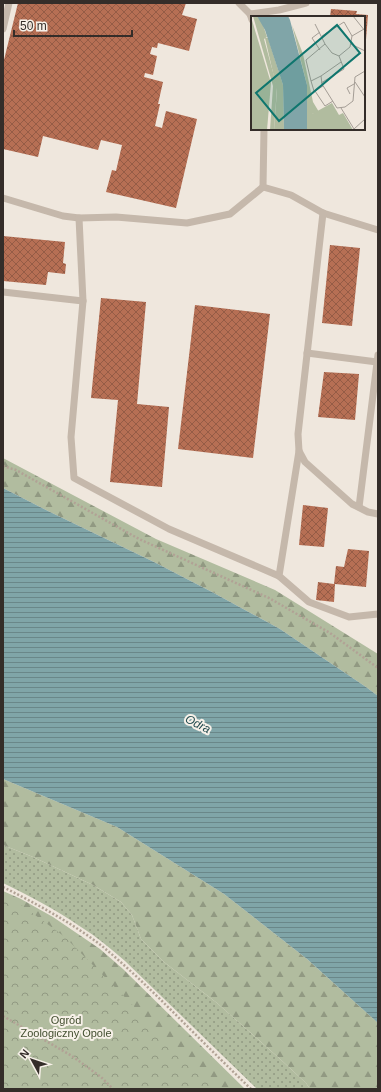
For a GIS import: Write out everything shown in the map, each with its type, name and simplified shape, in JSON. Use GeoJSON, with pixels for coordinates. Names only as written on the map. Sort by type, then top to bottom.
{"type":"FeatureCollection","features":[{"type":"Feature","properties":{"kind":"lane"},"geometry":{"type":"LineString","coordinates":[[3,29],[9,3]]}},
{"type":"Feature","properties":{"kind":"lane"},"geometry":{"type":"LineString","coordinates":[[239,3],[251,17]]}},
{"type":"Feature","properties":{"kind":"lane"},"geometry":{"type":"LineString","coordinates":[[255,16],[306,3]]}},
{"type":"Feature","properties":{"kind":"lane"},"geometry":{"type":"LineString","coordinates":[[3,198],[63,216],[79,218],[116,217],[188,223],[230,214],[263,187],[264,130]]}},
{"type":"Feature","properties":{"kind":"lane"},"geometry":{"type":"LineString","coordinates":[[263,187],[291,195],[323,213],[378,230]]}},
{"type":"Feature","properties":{"kind":"lane"},"geometry":{"type":"LineString","coordinates":[[279,576],[299,451],[298,434],[323,213]]}},
{"type":"Feature","properties":{"kind":"lane"},"geometry":{"type":"LineString","coordinates":[[79,218],[83,300],[71,437],[74,478],[169,529],[279,576],[309,602],[349,616],[378,614]]}},
{"type":"Feature","properties":{"kind":"lane"},"geometry":{"type":"LineString","coordinates":[[3,292],[83,300]]}},
{"type":"Feature","properties":{"kind":"lane"},"geometry":{"type":"LineString","coordinates":[[307,353],[378,358],[359,508]]}},
{"type":"Feature","properties":{"kind":"lane"},"geometry":{"type":"LineString","coordinates":[[299,451],[305,462],[352,504],[368,512],[378,514]]}},
{"type":"Feature","properties":{"kind":"path"},"geometry":{"type":"LineString","coordinates":[[3,466],[16,470],[139,539],[269,598],[330,632],[378,668]]}},
{"type":"Feature","properties":{"kind":"path"},"geometry":{"type":"LineString","coordinates":[[3,887],[54,914],[101,946],[145,985],[251,1089]]}},
{"type":"Feature","properties":{"kind":"path"},"geometry":{"type":"LineString","coordinates":[[3,1016],[72,1056],[101,1077],[112,1089]]}},
{"type":"Feature","properties":{"kind":"green space"},"geometry":{"type":"Polygon","coordinates":[[[3,458],[156,539],[275,590],[378,654],[378,696],[280,629],[154,562],[3,488],[3,458]]]}},
{"type":"Feature","properties":{"kind":"green space"},"geometry":{"type":"Polygon","coordinates":[[[3,779],[117,827],[224,894],[307,959],[378,1023],[378,1089],[310,1089],[306,1083],[279,1058],[217,1003],[164,962],[141,939],[132,915],[121,902],[93,885],[33,857],[3,845],[3,779]]]}},
{"type":"Feature","properties":{"kind":"green space"},"geometry":{"type":"Polygon","coordinates":[[[3,845],[33,857],[93,885],[121,902],[132,915],[141,939],[164,962],[217,1003],[279,1058],[306,1083],[310,1089],[257,1089],[125,961],[93,935],[33,898],[3,883],[3,845]]]}},
{"type":"Feature","properties":{"kind":"green space","name":"Ogród Zoologiczny Opole"},"geometry":{"type":"Polygon","coordinates":[[[3,891],[21,899],[53,917],[100,949],[123,969],[245,1089],[3,1089],[3,891]]]}},
{"type":"Feature","properties":{"kind":"green space","name":"Ogród Zoologiczny Opole"},"geometry":{"type":"Polygon","coordinates":[[[3,896],[20,904],[65,937],[216,1089],[3,1089],[3,896]]]}},
{"type":"Feature","properties":{"kind":"water","name":"Odra"},"geometry":{"type":"Polygon","coordinates":[[[3,488],[154,562],[280,629],[378,696],[378,1023],[307,959],[224,894],[117,827],[3,779],[3,488]]]}},
{"type":"Feature","properties":{"kind":"building"},"geometry":{"type":"Polygon","coordinates":[[[18,3],[186,3],[182,15],[197,19],[189,51],[158,43],[157,48],[152,47],[150,54],[157,56],[153,75],[145,73],[144,77],[163,82],[155,126],[162,128],[166,111],[197,119],[176,208],[106,192],[112,170],[116,171],[122,145],[101,140],[98,150],[43,136],[38,157],[3,149],[3,64],[18,3]]]}},
{"type":"Feature","properties":{"kind":"building"},"geometry":{"type":"Polygon","coordinates":[[[331,9],[357,11],[356,14],[368,15],[365,52],[365,16],[330,16],[331,9]]]}},
{"type":"Feature","properties":{"kind":"building"},"geometry":{"type":"Polygon","coordinates":[[[3,236],[65,242],[63,263],[66,264],[65,274],[48,272],[46,285],[3,281],[3,236]]]}},
{"type":"Feature","properties":{"kind":"building"},"geometry":{"type":"Polygon","coordinates":[[[330,245],[360,248],[352,326],[322,323],[330,245]]]}},
{"type":"Feature","properties":{"kind":"building"},"geometry":{"type":"Polygon","coordinates":[[[101,298],[146,302],[137,404],[169,407],[162,487],[110,482],[118,400],[91,398],[101,298]]]}},
{"type":"Feature","properties":{"kind":"building"},"geometry":{"type":"Polygon","coordinates":[[[195,305],[270,314],[253,458],[178,449],[195,305]]]}},
{"type":"Feature","properties":{"kind":"building"},"geometry":{"type":"Polygon","coordinates":[[[324,372],[359,374],[355,420],[318,417],[324,372]]]}},
{"type":"Feature","properties":{"kind":"building"},"geometry":{"type":"Polygon","coordinates":[[[303,505],[328,508],[324,547],[299,545],[303,505]]]}},
{"type":"Feature","properties":{"kind":"building"},"geometry":{"type":"Polygon","coordinates":[[[348,549],[369,551],[366,587],[335,584],[334,602],[316,600],[318,582],[334,584],[336,566],[344,567],[348,549]]]}}]}
